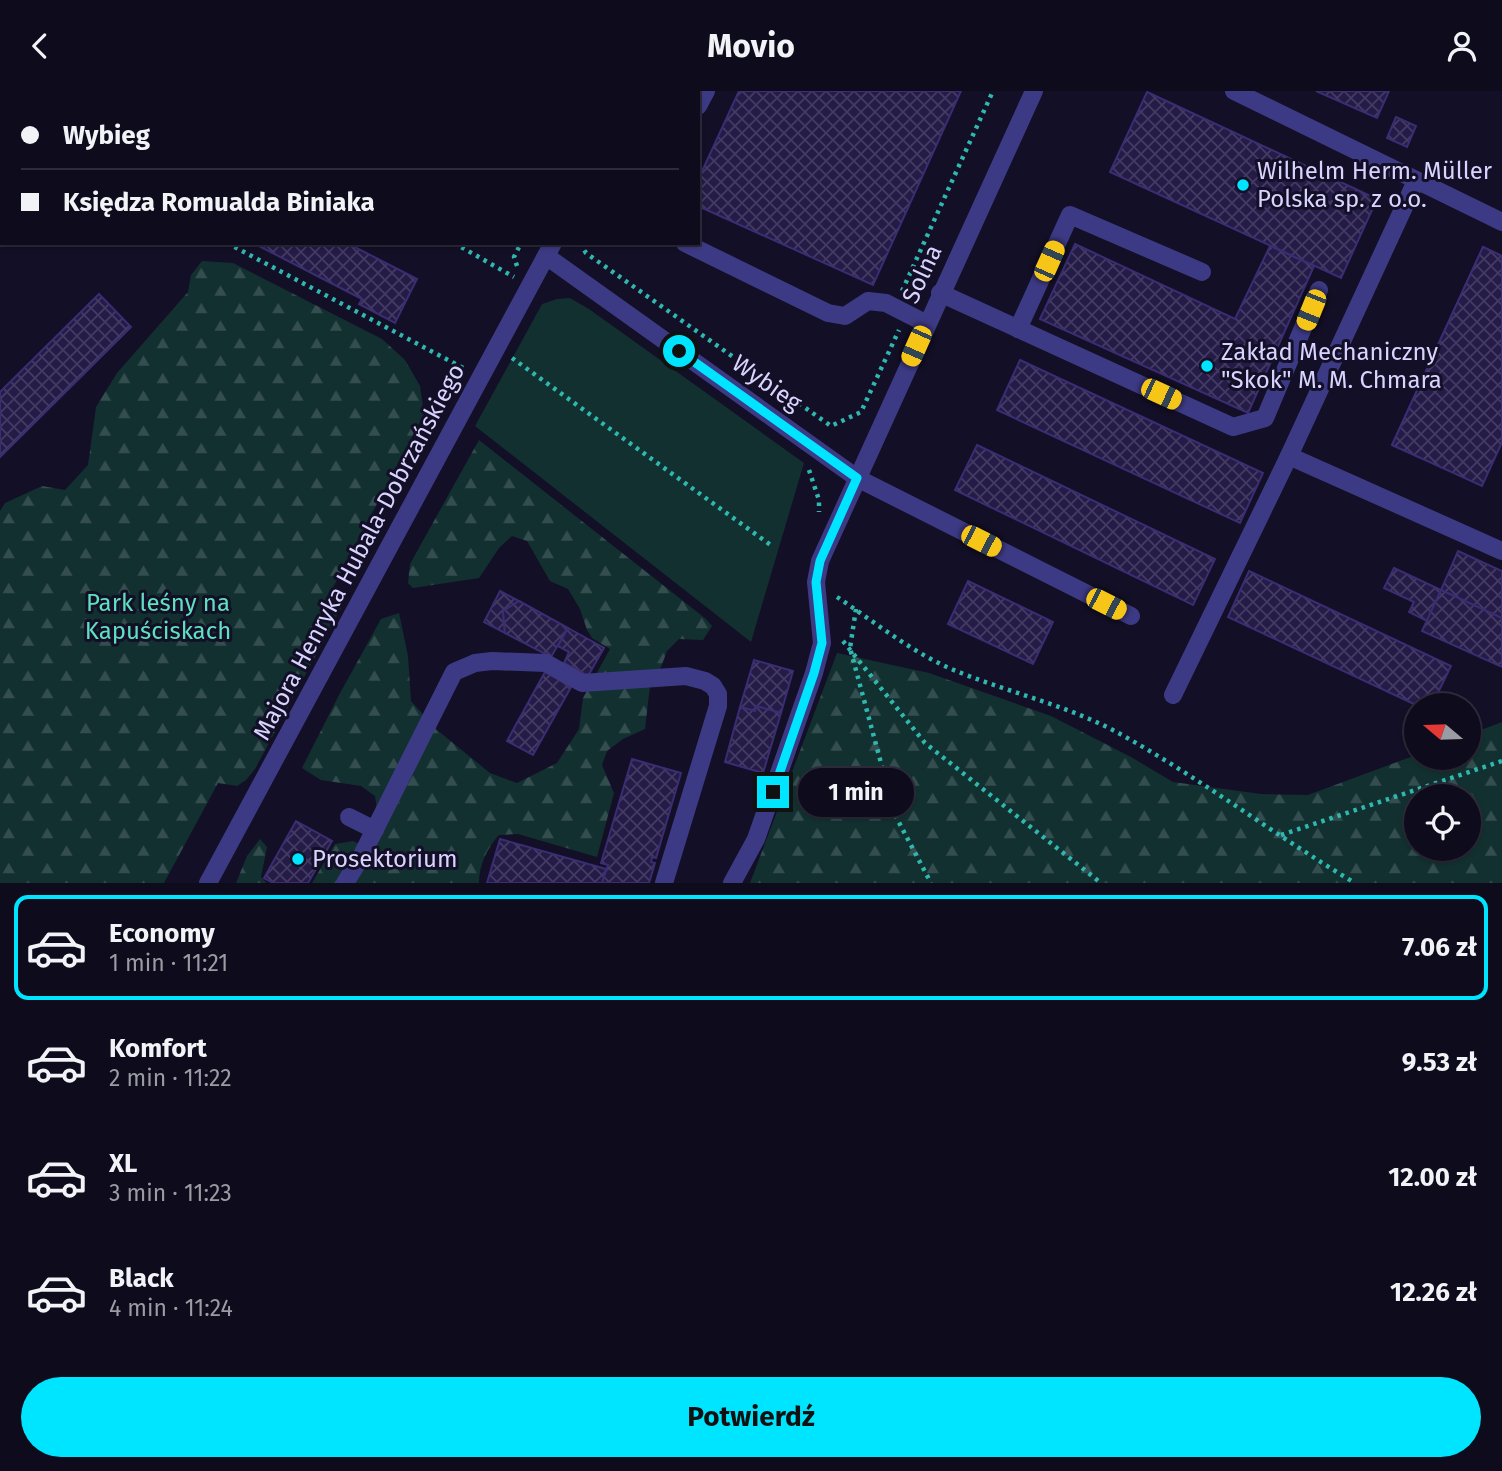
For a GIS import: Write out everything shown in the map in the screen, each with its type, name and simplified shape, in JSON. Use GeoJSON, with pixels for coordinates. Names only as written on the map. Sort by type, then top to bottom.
{"type":"FeatureCollection","features":[{"type":"Feature","properties":{"kind":"street","name":"Solna"},"geometry":{"type":"LineString","coordinates":[[816,582],[820,561],[1034,91]]}},
{"type":"Feature","properties":{"kind":"street"},"geometry":{"type":"LineString","coordinates":[[1234,91],[1502,222]]}},
{"type":"Feature","properties":{"kind":"street"},"geometry":{"type":"LineString","coordinates":[[1173,695],[1289,456],[1416,181]]}},
{"type":"Feature","properties":{"kind":"street"},"geometry":{"type":"LineString","coordinates":[[1017,329],[1070,215],[1202,272]]}},
{"type":"Feature","properties":{"kind":"street"},"geometry":{"type":"LineString","coordinates":[[689,245],[828,313],[845,316],[868,301],[886,303],[926,324]]}},
{"type":"Feature","properties":{"kind":"street","name":"Majora Henryka Hubala-Dobrzańskiego"},"geometry":{"type":"LineString","coordinates":[[208,883],[549,250]]}},
{"type":"Feature","properties":{"kind":"street","name":"Wybieg"},"geometry":{"type":"LineString","coordinates":[[549,250],[857,478],[1131,616]]}},
{"type":"Feature","properties":{"kind":"street"},"geometry":{"type":"LineString","coordinates":[[940,293],[1233,427],[1265,418],[1318,291]]}},
{"type":"Feature","properties":{"kind":"street"},"geometry":{"type":"LineString","coordinates":[[1289,456],[1502,551]]}},
{"type":"Feature","properties":{"kind":"street"},"geometry":{"type":"LineString","coordinates":[[732,883],[756,839],[814,673],[822,643],[816,582]]}},
{"type":"Feature","properties":{"kind":"street"},"geometry":{"type":"LineString","coordinates":[[345,883],[375,830],[454,672],[462,666],[492,661],[546,663],[582,683],[686,676],[713,686],[718,694],[718,706],[664,883]]}},
{"type":"Feature","properties":{"kind":"street"},"geometry":{"type":"LineString","coordinates":[[349,817],[375,830]]}},
{"type":"Feature","properties":{"kind":"path"},"geometry":{"type":"LineString","coordinates":[[581,245],[586,253],[831,426],[860,412],[899,332],[898,309],[903,286],[993,91]]}},
{"type":"Feature","properties":{"kind":"path"},"geometry":{"type":"LineString","coordinates":[[231,245],[481,378]]}},
{"type":"Feature","properties":{"kind":"path"},"geometry":{"type":"LineString","coordinates":[[458,245],[530,286]]}},
{"type":"Feature","properties":{"kind":"path"},"geometry":{"type":"LineString","coordinates":[[497,347],[772,546]]}},
{"type":"Feature","properties":{"kind":"path"},"geometry":{"type":"LineString","coordinates":[[806,459],[818,500],[819,525]]}},
{"type":"Feature","properties":{"kind":"path"},"geometry":{"type":"LineString","coordinates":[[816,582],[947,667],[1048,703],[1120,734],[1356,883]]}},
{"type":"Feature","properties":{"kind":"path"},"geometry":{"type":"LineString","coordinates":[[856,609],[850,647],[895,815],[931,883]]}},
{"type":"Feature","properties":{"kind":"path"},"geometry":{"type":"LineString","coordinates":[[821,622],[850,647],[925,743],[1101,883]]}},
{"type":"Feature","properties":{"kind":"path"},"geometry":{"type":"LineString","coordinates":[[1280,835],[1502,761]]}},
{"type":"Feature","properties":{"kind":"green space","name":"Park leśny na Kapuściskach"},"geometry":{"type":"Polygon","coordinates":[[[202,261],[233,263],[382,339],[405,360],[420,386],[424,414],[327,599],[341,608],[255,769],[237,786],[218,783],[164,883],[0,883],[0,511],[5,503],[42,486],[65,490],[88,465],[96,407],[117,373],[188,292],[191,275],[202,261]]]}},
{"type":"Feature","properties":{"kind":"green space"},"geometry":{"type":"Polygon","coordinates":[[[570,298],[804,463],[751,642],[475,426],[542,304],[570,298]]]}},
{"type":"Feature","properties":{"kind":"green space"},"geometry":{"type":"Polygon","coordinates":[[[479,440],[712,626],[703,640],[679,639],[667,651],[650,686],[645,729],[623,739],[607,751],[602,765],[614,793],[597,857],[518,834],[499,835],[484,857],[479,883],[312,883],[335,844],[353,841],[366,847],[380,829],[375,796],[361,786],[321,780],[302,768],[381,619],[399,613],[408,656],[411,701],[437,730],[490,773],[517,783],[557,763],[579,729],[583,698],[610,649],[592,638],[568,589],[550,581],[527,541],[512,536],[499,548],[479,578],[413,588],[408,583],[410,564],[479,440]]]}},
{"type":"Feature","properties":{"kind":"green space"},"geometry":{"type":"Polygon","coordinates":[[[837,653],[929,673],[1051,716],[1173,782],[1261,794],[1308,795],[1404,759],[1404,770],[1481,770],[1481,730],[1502,722],[1502,883],[750,883],[837,653]]]}},
{"type":"Feature","properties":{"kind":"green space"},"geometry":{"type":"Polygon","coordinates":[[[260,839],[267,847],[261,877],[267,883],[236,883],[247,856],[260,839]]]}},
{"type":"Feature","properties":{"kind":"building"},"geometry":{"type":"Polygon","coordinates":[[[739,91],[961,91],[873,285],[700,207],[700,176],[739,91]]]}},
{"type":"Feature","properties":{"kind":"building"},"geometry":{"type":"Polygon","coordinates":[[[1316,91],[1389,91],[1377,118],[1316,91]]]}},
{"type":"Feature","properties":{"kind":"building","name":"Wilhelm Herm. Müller Polska sp. z o.o."},"geometry":{"type":"Polygon","coordinates":[[[1147,92],[1377,199],[1341,278],[1110,172],[1147,92]]]}},
{"type":"Feature","properties":{"kind":"building"},"geometry":{"type":"Polygon","coordinates":[[[1396,117],[1416,126],[1407,147],[1387,138],[1396,117]]]}},
{"type":"Feature","properties":{"kind":"building","name":"Zakład Mechaniczny \"Skok\" M. M. Chmara"},"geometry":{"type":"Polygon","coordinates":[[[1075,244],[1235,319],[1270,246],[1314,266],[1248,413],[1040,319],[1075,244]]]}},
{"type":"Feature","properties":{"kind":"building"},"geometry":{"type":"Polygon","coordinates":[[[257,245],[351,245],[417,279],[395,323],[359,304],[362,299],[257,245]]]}},
{"type":"Feature","properties":{"kind":"building"},"geometry":{"type":"Polygon","coordinates":[[[1483,247],[1502,256],[1502,283],[1421,458],[1392,445],[1483,247]]]}},
{"type":"Feature","properties":{"kind":"building"},"geometry":{"type":"Polygon","coordinates":[[[1483,247],[1502,256],[1502,442],[1482,486],[1392,445],[1483,247]]]}},
{"type":"Feature","properties":{"kind":"building"},"geometry":{"type":"Polygon","coordinates":[[[99,294],[131,327],[0,457],[0,392],[99,294]]]}},
{"type":"Feature","properties":{"kind":"building"},"geometry":{"type":"Polygon","coordinates":[[[1020,360],[1263,473],[1240,523],[997,410],[1020,360]]]}},
{"type":"Feature","properties":{"kind":"building"},"geometry":{"type":"Polygon","coordinates":[[[977,445],[1215,559],[1193,605],[955,490],[977,445]]]}},
{"type":"Feature","properties":{"kind":"building"},"geometry":{"type":"Polygon","coordinates":[[[1458,551],[1502,571],[1502,618],[1441,590],[1458,551]]]}},
{"type":"Feature","properties":{"kind":"building"},"geometry":{"type":"Polygon","coordinates":[[[1394,568],[1441,590],[1427,621],[1409,612],[1414,602],[1384,588],[1394,568]]]}},
{"type":"Feature","properties":{"kind":"building"},"geometry":{"type":"Polygon","coordinates":[[[1249,571],[1451,666],[1438,693],[1404,693],[1404,699],[1228,617],[1249,571]]]}},
{"type":"Feature","properties":{"kind":"building"},"geometry":{"type":"Polygon","coordinates":[[[968,581],[1053,622],[1033,664],[948,624],[968,581]]]}},
{"type":"Feature","properties":{"kind":"building"},"geometry":{"type":"Polygon","coordinates":[[[1441,590],[1502,618],[1502,667],[1422,631],[1441,590]]]}},
{"type":"Feature","properties":{"kind":"building"},"geometry":{"type":"Polygon","coordinates":[[[500,591],[519,601],[503,611],[505,633],[484,622],[500,591]]]}},
{"type":"Feature","properties":{"kind":"building"},"geometry":{"type":"Polygon","coordinates":[[[519,601],[568,628],[551,657],[505,633],[503,611],[519,601]]]}},
{"type":"Feature","properties":{"kind":"building"},"geometry":{"type":"Polygon","coordinates":[[[568,628],[604,648],[588,676],[564,663],[569,652],[558,646],[568,628]]]}},
{"type":"Feature","properties":{"kind":"building"},"geometry":{"type":"Polygon","coordinates":[[[754,660],[793,671],[781,713],[756,706],[755,711],[740,707],[754,660]]]}},
{"type":"Feature","properties":{"kind":"building"},"geometry":{"type":"Polygon","coordinates":[[[545,672],[571,687],[533,755],[507,741],[545,672]]]}},
{"type":"Feature","properties":{"kind":"building"},"geometry":{"type":"Polygon","coordinates":[[[756,706],[781,713],[763,773],[725,762],[740,707],[755,711],[756,706]]]}},
{"type":"Feature","properties":{"kind":"building"},"geometry":{"type":"Polygon","coordinates":[[[632,759],[681,773],[656,858],[652,857],[651,862],[655,863],[649,883],[602,883],[608,865],[601,863],[632,759]]]}},
{"type":"Feature","properties":{"kind":"building","name":"Prosektorium"},"geometry":{"type":"Polygon","coordinates":[[[296,821],[332,841],[308,883],[273,883],[264,878],[296,821]]]}},
{"type":"Feature","properties":{"kind":"building"},"geometry":{"type":"Polygon","coordinates":[[[500,839],[606,869],[602,883],[487,883],[500,839]]]}},
{"type":"Feature","properties":{"kind":"place","name":"Wilhelm Herm. Müller Polska sp. z o.o."},"geometry":{"type":"Point","coordinates":[1243,185]}},
{"type":"Feature","properties":{"kind":"place","name":"Zakład Mechaniczny \"Skok\" M. M. Chmara"},"geometry":{"type":"Point","coordinates":[1207,366]}},
{"type":"Feature","properties":{"kind":"place","name":"Prosektorium"},"geometry":{"type":"Point","coordinates":[298,859]}},
{"type":"Feature","properties":{"kind":"route"},"geometry":{"type":"LineString","coordinates":[[679,351],[857,478],[820,561],[816,603],[821,622],[822,643],[773,792]]}}]}
